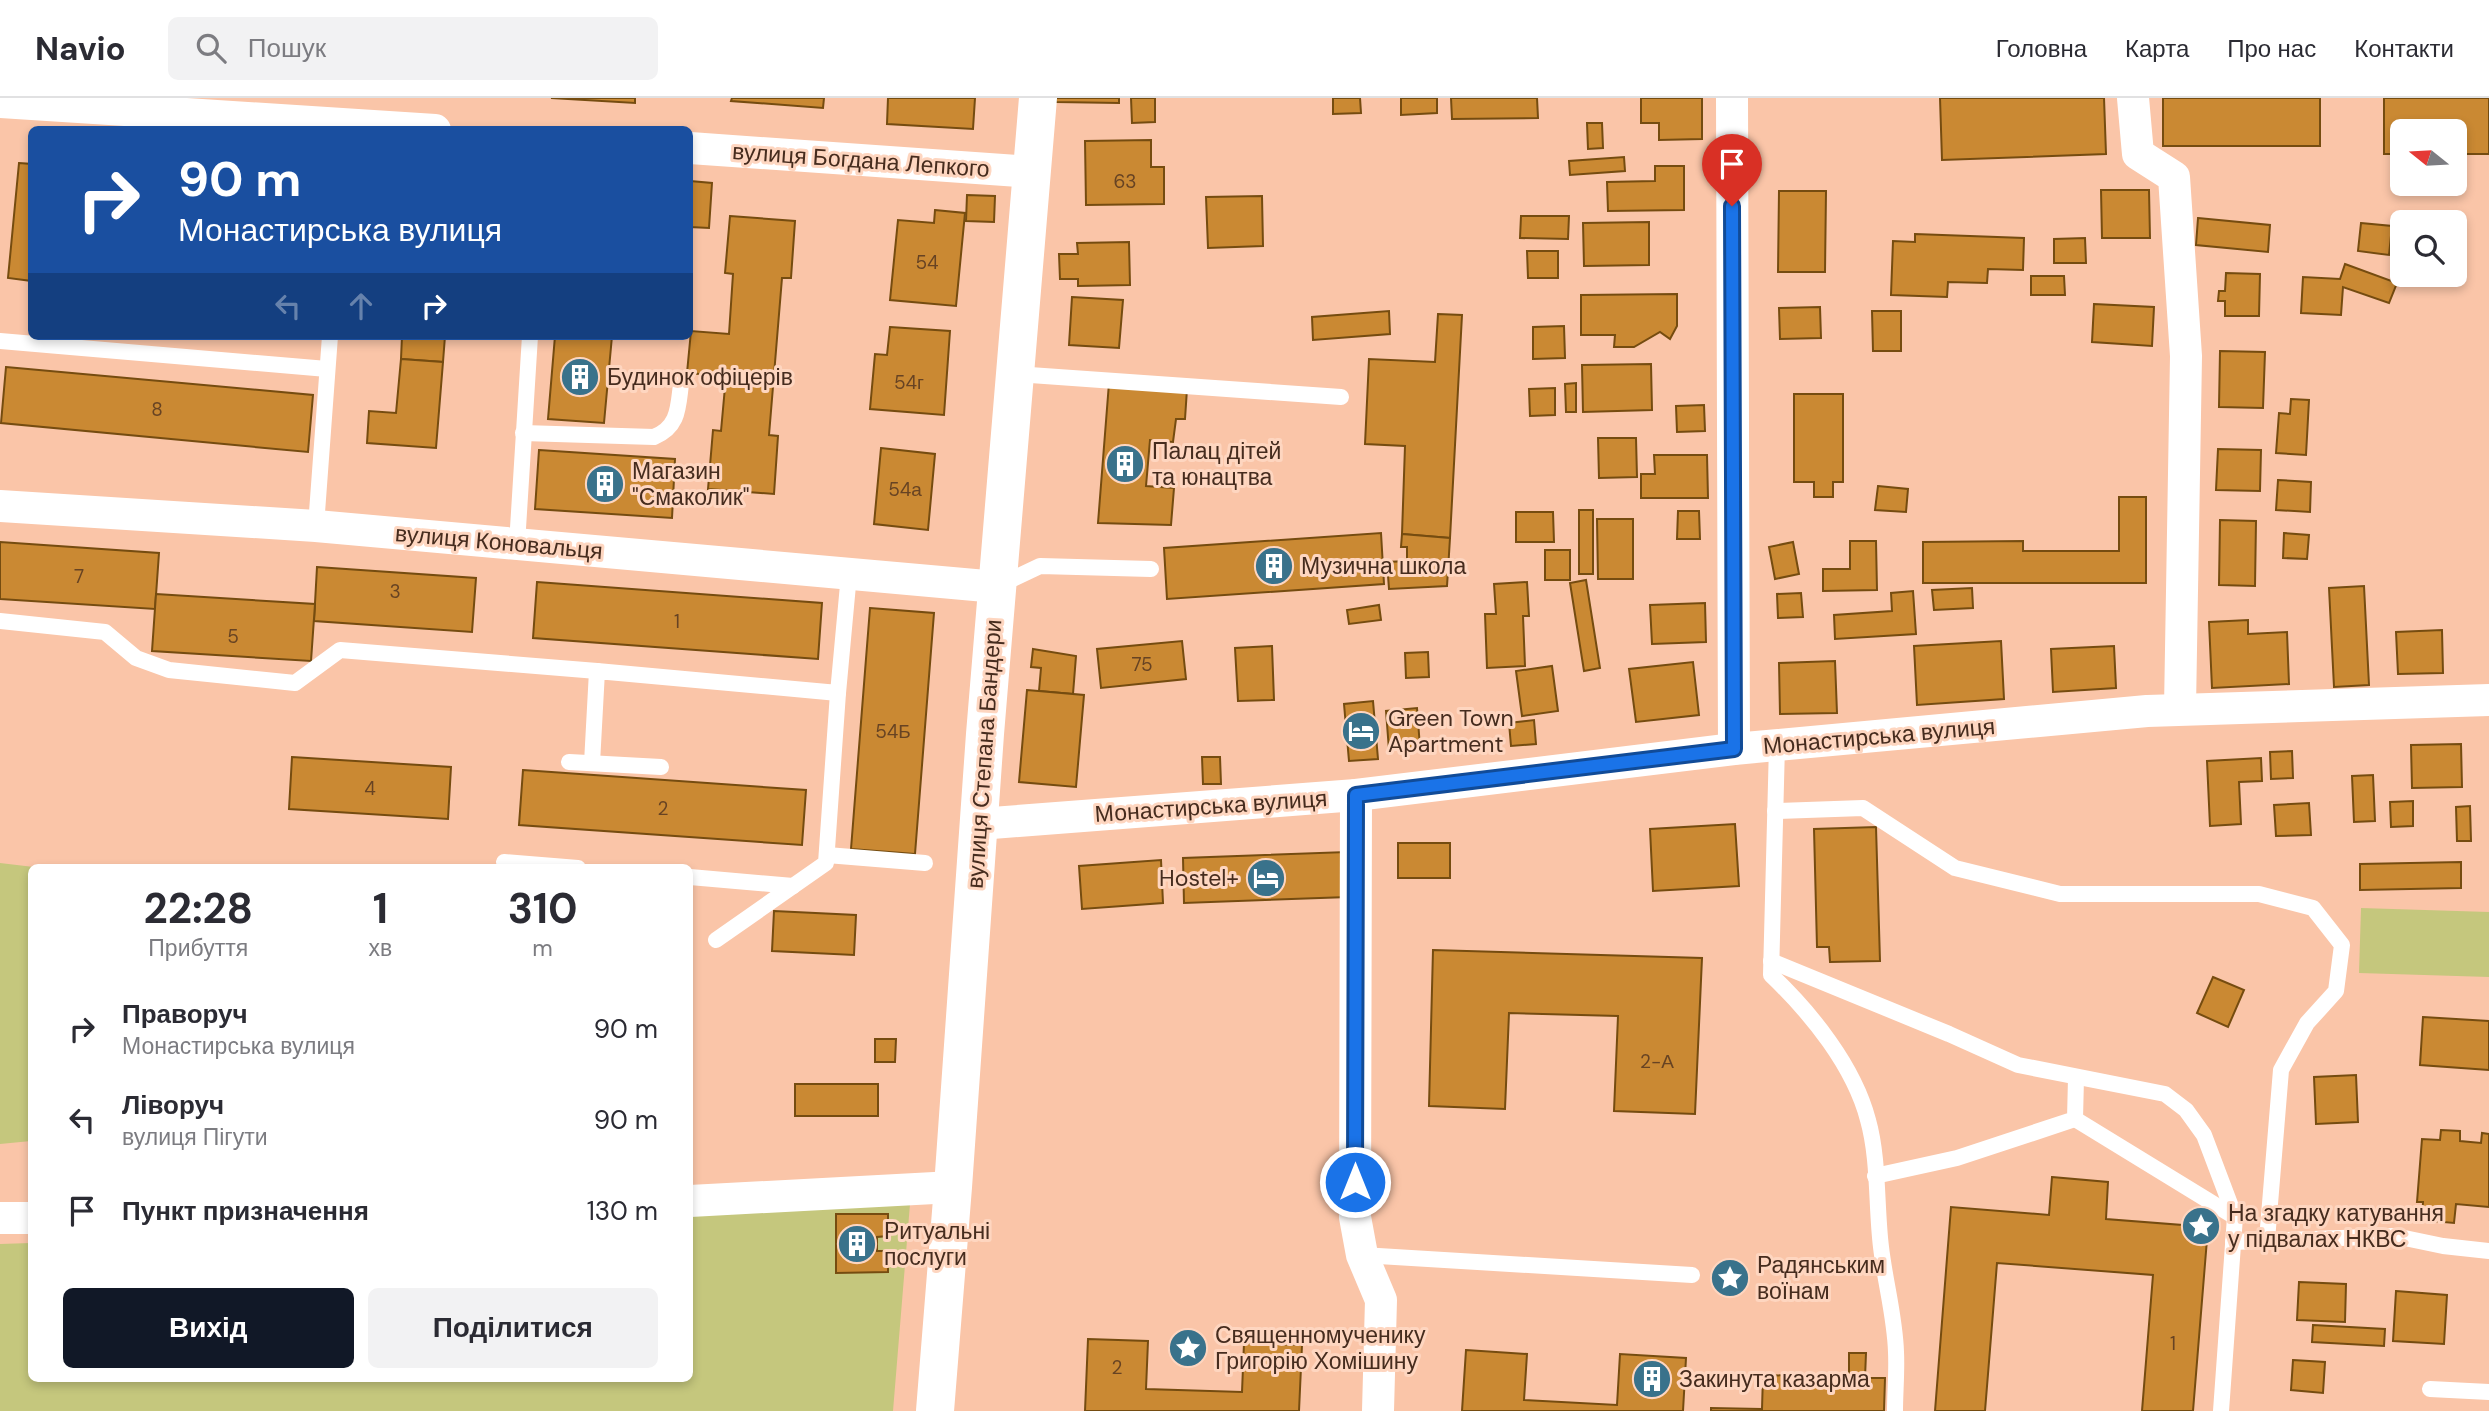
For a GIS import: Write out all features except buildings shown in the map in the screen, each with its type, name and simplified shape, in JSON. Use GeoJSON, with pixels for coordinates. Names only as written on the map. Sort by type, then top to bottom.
{"type":"FeatureCollection","features":[{"type":"Feature","properties":{"kind":"street","name":"вулиця Степана Бандери"},"geometry":{"type":"LineString","coordinates":[[935,1411],[997,587],[1038,98]]}},
{"type":"Feature","properties":{"kind":"street"},"geometry":{"type":"LineString","coordinates":[[1732,98],[1734,749]]}},
{"type":"Feature","properties":{"kind":"street"},"geometry":{"type":"LineString","coordinates":[[2133,98],[2138,154],[2174,177],[2186,356],[2180,708]]}},
{"type":"Feature","properties":{"kind":"street"},"geometry":{"type":"LineString","coordinates":[[0,102],[153,120],[347,126]]}},
{"type":"Feature","properties":{"kind":"street","name":"вулиця Богдана Лепкого"},"geometry":{"type":"LineString","coordinates":[[693,148],[1032,172]]}},
{"type":"Feature","properties":{"kind":"street","name":"вулиця Коновальця"},"geometry":{"type":"LineString","coordinates":[[0,506],[316,526],[997,587]]}},
{"type":"Feature","properties":{"kind":"street","name":"Монастирська вулиця"},"geometry":{"type":"LineString","coordinates":[[979,824],[1356,795],[1734,749],[2180,708],[2489,700]]}},
{"type":"Feature","properties":{"kind":"street"},"geometry":{"type":"LineString","coordinates":[[1356,795],[1355,1217],[1362,1255],[1381,1300],[1378,1411]]}},
{"type":"Feature","properties":{"kind":"street"},"geometry":{"type":"LineString","coordinates":[[693,1200],[953,1187]]}},
{"type":"Feature","properties":{"kind":"street"},"geometry":{"type":"LineString","coordinates":[[0,1218],[28,1218]]}},
{"type":"Feature","properties":{"kind":"lane"},"geometry":{"type":"LineString","coordinates":[[316,526],[330,340]]}},
{"type":"Feature","properties":{"kind":"lane"},"geometry":{"type":"LineString","coordinates":[[517,544],[530,340]]}},
{"type":"Feature","properties":{"kind":"lane"},"geometry":{"type":"LineString","coordinates":[[0,341],[327,369]]}},
{"type":"Feature","properties":{"kind":"lane"},"geometry":{"type":"LineString","coordinates":[[1015,374],[1341,397]]}},
{"type":"Feature","properties":{"kind":"lane"},"geometry":{"type":"LineString","coordinates":[[523,433],[654,437],[662,434],[674,422],[678,414],[681,384]]}},
{"type":"Feature","properties":{"kind":"lane"},"geometry":{"type":"LineString","coordinates":[[997,587],[1040,566],[1151,569]]}},
{"type":"Feature","properties":{"kind":"lane"},"geometry":{"type":"LineString","coordinates":[[716,940],[826,863],[849,574]]}},
{"type":"Feature","properties":{"kind":"lane"},"geometry":{"type":"LineString","coordinates":[[0,621],[105,632],[136,658],[169,670],[295,683],[340,650],[838,692]]}},
{"type":"Feature","properties":{"kind":"lane"},"geometry":{"type":"LineString","coordinates":[[592,763],[597,671]]}},
{"type":"Feature","properties":{"kind":"lane"},"geometry":{"type":"LineString","coordinates":[[1777,745],[1771,975],[1788,991],[1836,1051],[1860,1095],[1869,1121],[1874,1148],[1881,1251],[1896,1351],[1895,1411]]}},
{"type":"Feature","properties":{"kind":"lane"},"geometry":{"type":"LineString","coordinates":[[569,762],[661,767]]}},
{"type":"Feature","properties":{"kind":"lane"},"geometry":{"type":"LineString","coordinates":[[1775,811],[1863,808],[1955,869],[2060,894],[2259,894],[2313,908],[2342,945],[2336,991],[2307,1023],[2281,1070],[2267,1240]]}},
{"type":"Feature","properties":{"kind":"lane"},"geometry":{"type":"LineString","coordinates":[[827,855],[925,863]]}},
{"type":"Feature","properties":{"kind":"lane"},"geometry":{"type":"LineString","coordinates":[[504,862],[529,864]]}},
{"type":"Feature","properties":{"kind":"lane"},"geometry":{"type":"LineString","coordinates":[[693,877],[793,886]]}},
{"type":"Feature","properties":{"kind":"lane"},"geometry":{"type":"LineString","coordinates":[[1772,961],[1949,1034],[2018,1066],[2165,1094],[2196,1122],[2204,1135],[2235,1217],[2221,1411]]}},
{"type":"Feature","properties":{"kind":"lane"},"geometry":{"type":"LineString","coordinates":[[2074,1119],[2076,1078]]}},
{"type":"Feature","properties":{"kind":"lane"},"geometry":{"type":"LineString","coordinates":[[1875,1176],[1957,1158],[2074,1119],[2235,1217]]}},
{"type":"Feature","properties":{"kind":"lane"},"geometry":{"type":"LineString","coordinates":[[2233,1241],[2395,1236],[2443,1246],[2489,1251]]}},
{"type":"Feature","properties":{"kind":"lane"},"geometry":{"type":"LineString","coordinates":[[1362,1255],[1692,1275]]}},
{"type":"Feature","properties":{"kind":"lane"},"geometry":{"type":"LineString","coordinates":[[2430,1389],[2489,1392]]}},
{"type":"Feature","properties":{"kind":"green space"},"geometry":{"type":"Polygon","coordinates":[[[0,863],[28,866],[28,1141],[0,1144],[0,863]]]}},
{"type":"Feature","properties":{"kind":"green space"},"geometry":{"type":"Polygon","coordinates":[[[2361,908],[2489,912],[2489,977],[2359,973],[2361,908]]]}},
{"type":"Feature","properties":{"kind":"green space"},"geometry":{"type":"Polygon","coordinates":[[[910,1204],[893,1411],[0,1411],[0,1244],[28,1243],[28,1382],[693,1382],[693,1214],[910,1204]]]}},
{"type":"Feature","properties":{"kind":"place","name":"Будинок офіцерів"},"geometry":{"type":"Point","coordinates":[580,377]}},
{"type":"Feature","properties":{"kind":"place","name":"Палац дітей та юнацтва"},"geometry":{"type":"Point","coordinates":[1125,464]}},
{"type":"Feature","properties":{"kind":"place","name":"Магазин \"Смаколик\""},"geometry":{"type":"Point","coordinates":[605,484]}},
{"type":"Feature","properties":{"kind":"place","name":"Музична школа"},"geometry":{"type":"Point","coordinates":[1274,566]}},
{"type":"Feature","properties":{"kind":"place","name":"Green Town Apartment"},"geometry":{"type":"Point","coordinates":[1361,731]}},
{"type":"Feature","properties":{"kind":"place","name":"Hostel+"},"geometry":{"type":"Point","coordinates":[1266,878]}},
{"type":"Feature","properties":{"kind":"place","name":"На згадку катування у підвалах НКВС"},"geometry":{"type":"Point","coordinates":[2201,1226]}},
{"type":"Feature","properties":{"kind":"place","name":"Ритуальні послуги"},"geometry":{"type":"Point","coordinates":[857,1244]}},
{"type":"Feature","properties":{"kind":"place","name":"Радянським воїнам"},"geometry":{"type":"Point","coordinates":[1730,1278]}},
{"type":"Feature","properties":{"kind":"place","name":"Священномученику Григорію Хомішину"},"geometry":{"type":"Point","coordinates":[1188,1348]}},
{"type":"Feature","properties":{"kind":"place","name":"Закинута казарма"},"geometry":{"type":"Point","coordinates":[1652,1379]}},
{"type":"Feature","properties":{"kind":"route"},"geometry":{"type":"LineString","coordinates":[[1355,1182],[1356,795],[1734,749],[1732,206]]}}]}
